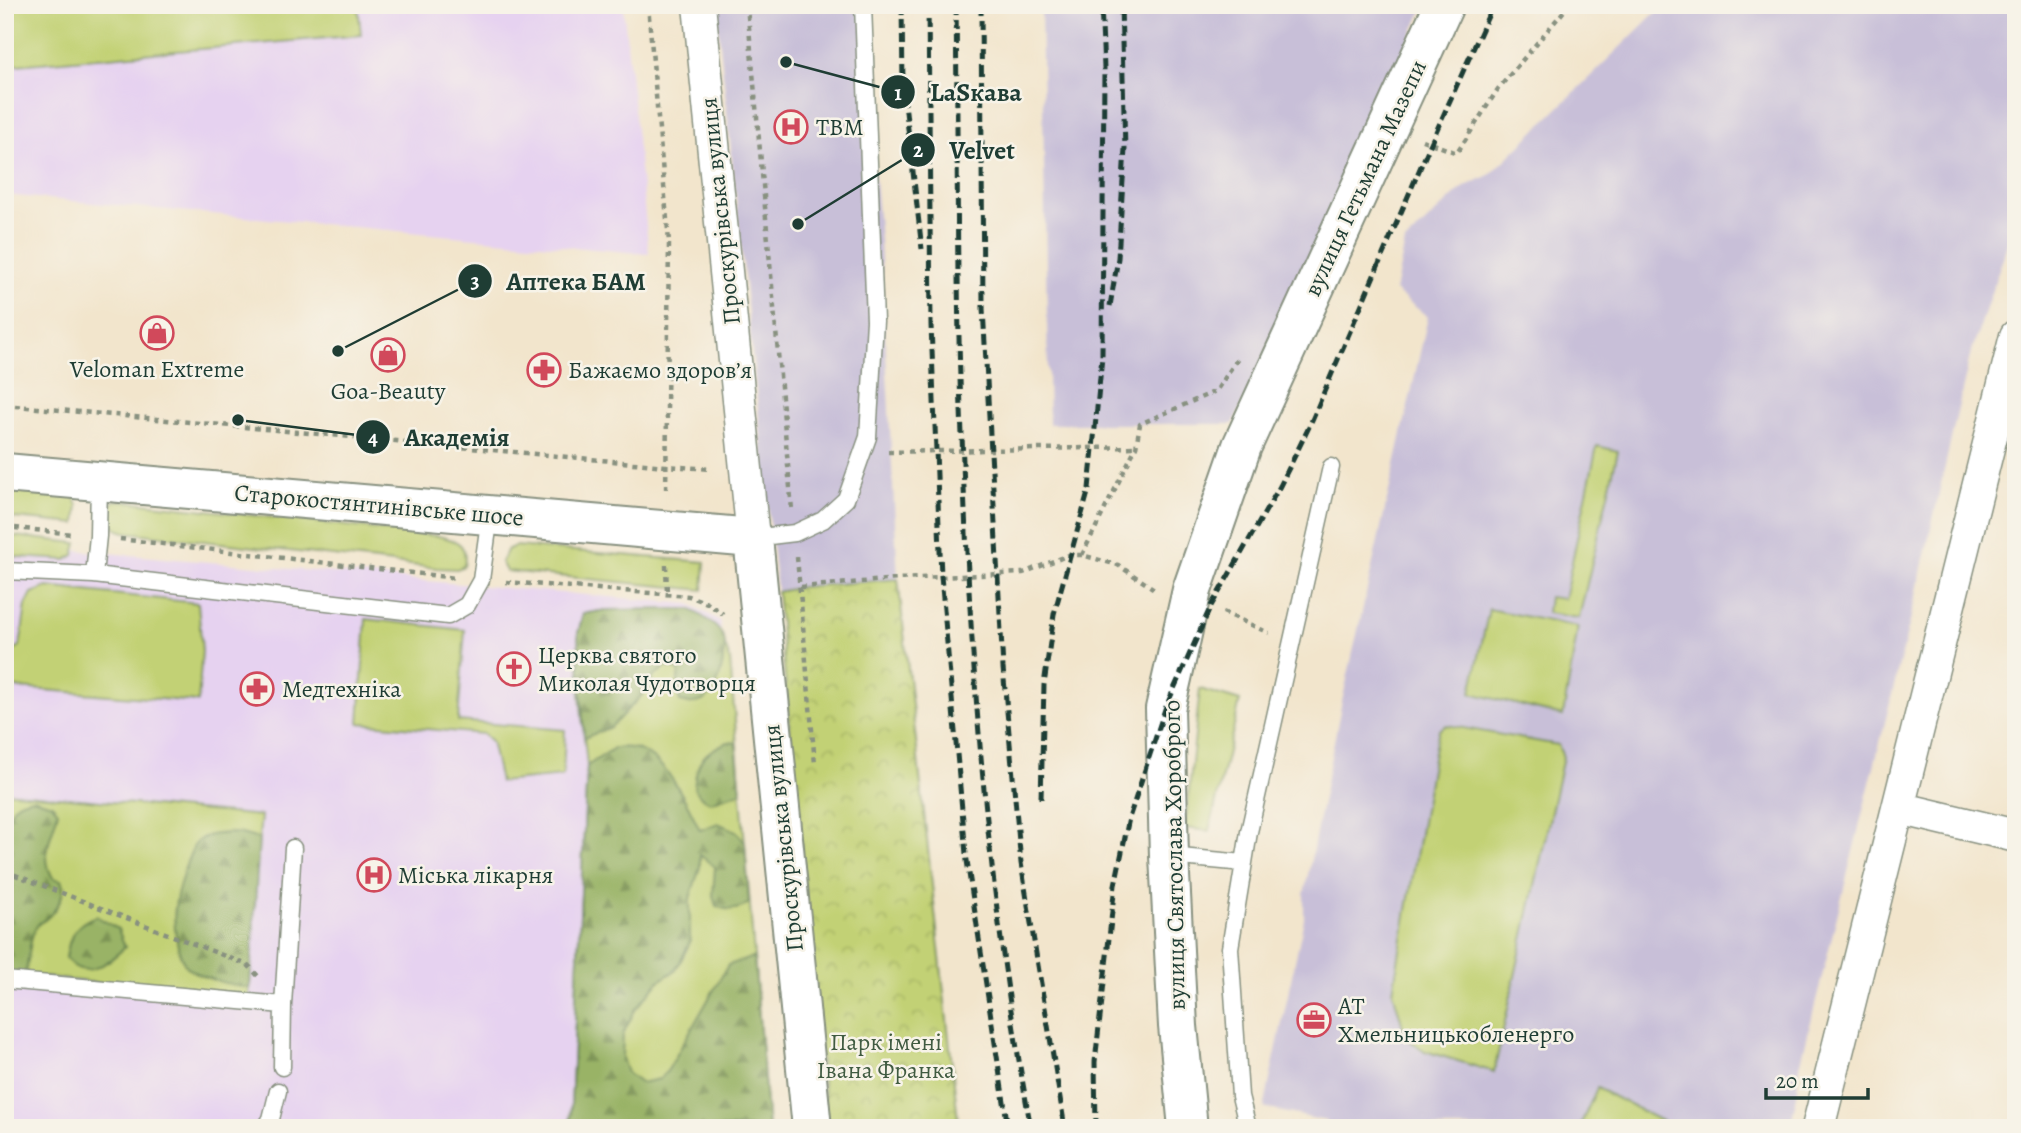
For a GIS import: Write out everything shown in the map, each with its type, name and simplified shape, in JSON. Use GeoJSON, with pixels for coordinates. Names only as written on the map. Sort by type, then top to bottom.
{"type":"FeatureCollection","features":[{"type":"Feature","properties":{"kind":"main road","name":"вулиця Гетьмана Мазепи"},"geometry":{"type":"LineString","coordinates":[[1285,350],[1444,5]]}},
{"type":"Feature","properties":{"kind":"main road","name":"вулиця Святослава Хороброго"},"geometry":{"type":"LineString","coordinates":[[1188,1128],[1178,1026],[1165,709],[1192,590],[1242,446],[1285,350]]}},
{"type":"Feature","properties":{"kind":"main road","name":"Старокостянтинівське шосе"},"geometry":{"type":"LineString","coordinates":[[5,472],[753,538]]}},
{"type":"Feature","properties":{"kind":"main road","name":"Проскурівська вулиця"},"geometry":{"type":"LineString","coordinates":[[753,538],[812,1128]]}},
{"type":"Feature","properties":{"kind":"street","name":"Проскурівська вулиця"},"geometry":{"type":"LineString","coordinates":[[699,5],[753,538]]}},
{"type":"Feature","properties":{"kind":"street"},"geometry":{"type":"LineString","coordinates":[[1818,1128],[2016,336]]}},
{"type":"Feature","properties":{"kind":"street"},"geometry":{"type":"LineString","coordinates":[[1899,808],[2016,836]]}},
{"type":"Feature","properties":{"kind":"lane"},"geometry":{"type":"LineString","coordinates":[[753,538],[794,533],[823,520],[846,499],[868,437],[875,321],[863,5]]}},
{"type":"Feature","properties":{"kind":"lane"},"geometry":{"type":"LineString","coordinates":[[1248,1128],[1240,1096],[1230,948],[1244,863],[1331,467]]}},
{"type":"Feature","properties":{"kind":"lane"},"geometry":{"type":"LineString","coordinates":[[94,575],[99,536],[99,481]]}},
{"type":"Feature","properties":{"kind":"lane"},"geometry":{"type":"LineString","coordinates":[[5,571],[94,575],[448,616],[467,605],[481,580],[490,515]]}},
{"type":"Feature","properties":{"kind":"lane"},"geometry":{"type":"LineString","coordinates":[[282,1067],[283,1005],[293,848]]}},
{"type":"Feature","properties":{"kind":"lane"},"geometry":{"type":"LineString","coordinates":[[1169,856],[1244,863]]}},
{"type":"Feature","properties":{"kind":"lane"},"geometry":{"type":"LineString","coordinates":[[5,980],[283,1005]]}},
{"type":"Feature","properties":{"kind":"lane"},"geometry":{"type":"LineString","coordinates":[[265,1128],[271,1119],[278,1091]]}},
{"type":"Feature","properties":{"kind":"path"},"geometry":{"type":"LineString","coordinates":[[648,5],[670,242],[667,594]]}},
{"type":"Feature","properties":{"kind":"path"},"geometry":{"type":"LineString","coordinates":[[747,5],[787,473],[801,587],[1023,573],[1069,555],[1082,555],[1118,565],[1157,590],[1192,590],[1211,606],[1291,644]]}},
{"type":"Feature","properties":{"kind":"path"},"geometry":{"type":"LineString","coordinates":[[1390,124],[1430,145],[1457,153],[1498,89],[1569,5]]}},
{"type":"Feature","properties":{"kind":"path"},"geometry":{"type":"LineString","coordinates":[[1082,555],[1136,447],[1140,424],[1216,391],[1238,358]]}},
{"type":"Feature","properties":{"kind":"path"},"geometry":{"type":"LineString","coordinates":[[5,405],[666,467],[746,470]]}},
{"type":"Feature","properties":{"kind":"path"},"geometry":{"type":"LineString","coordinates":[[863,452],[1136,447]]}},
{"type":"Feature","properties":{"kind":"path"},"geometry":{"type":"LineString","coordinates":[[5,527],[481,580],[690,596],[722,612],[729,624]]}},
{"type":"Feature","properties":{"kind":"path"},"geometry":{"type":"LineString","coordinates":[[5,870],[248,965],[283,1005]]}},
{"type":"Feature","properties":{"kind":"shaded area"},"geometry":{"type":"Polygon","coordinates":[[[5,5],[623,5],[649,254],[5,195],[5,5]]]}},
{"type":"Feature","properties":{"kind":"shaded area"},"geometry":{"type":"Polygon","coordinates":[[[716,5],[861,5],[880,241],[898,579],[801,587],[777,592],[716,5]]]}},
{"type":"Feature","properties":{"kind":"shaded area"},"geometry":{"type":"Polygon","coordinates":[[[1041,5],[1425,5],[1233,424],[1049,424],[1041,5]]]}},
{"type":"Feature","properties":{"kind":"shaded area"},"geometry":{"type":"Polygon","coordinates":[[[1663,5],[2016,5],[2016,217],[1969,360],[1910,621],[1797,1078],[1798,1090],[1790,1128],[1325,1128],[1326,1121],[1264,1108],[1304,919],[1304,895],[1341,706],[1428,317],[1395,291],[1405,242],[1462,188],[1491,174],[1663,5]]]}},
{"type":"Feature","properties":{"kind":"shaded area","name":"Міська лікарня"},"geometry":{"type":"Polygon","coordinates":[[[5,544],[690,604],[720,621],[766,1128],[5,1128],[5,544]]]}},
{"type":"Feature","properties":{"kind":"green space"},"geometry":{"type":"Polygon","coordinates":[[[5,5],[358,5],[361,35],[5,66],[5,5]]]}},
{"type":"Feature","properties":{"kind":"green space"},"geometry":{"type":"Polygon","coordinates":[[[1597,446],[1618,451],[1579,618],[1547,613],[1549,597],[1564,599],[1597,446]]]}},
{"type":"Feature","properties":{"kind":"green space"},"geometry":{"type":"Polygon","coordinates":[[[5,488],[73,494],[78,505],[76,524],[5,517],[5,488]]]}},
{"type":"Feature","properties":{"kind":"green space"},"geometry":{"type":"Polygon","coordinates":[[[116,500],[438,536],[460,544],[464,553],[464,566],[457,569],[437,568],[125,532],[116,529],[110,520],[111,504],[116,500]]]}},
{"type":"Feature","properties":{"kind":"green space"},"geometry":{"type":"Polygon","coordinates":[[[5,535],[77,543],[74,555],[66,560],[5,556],[5,535]]]}},
{"type":"Feature","properties":{"kind":"green space"},"geometry":{"type":"Polygon","coordinates":[[[516,546],[705,562],[703,590],[506,571],[501,562],[508,549],[516,546]]]}},
{"type":"Feature","properties":{"kind":"green space","name":"Парк імені Івана Франка"},"geometry":{"type":"Polygon","coordinates":[[[898,579],[959,1128],[827,1128],[777,592],[801,587],[898,579]]]}},
{"type":"Feature","properties":{"kind":"green space"},"geometry":{"type":"Polygon","coordinates":[[[47,587],[198,603],[202,651],[198,702],[5,687],[5,652],[11,653],[20,646],[26,605],[32,593],[47,587]]]}},
{"type":"Feature","properties":{"kind":"green space"},"geometry":{"type":"Polygon","coordinates":[[[690,609],[716,630],[724,642],[730,660],[768,1128],[570,1128],[587,766],[580,695],[578,633],[583,614],[606,610],[690,609]]]}},
{"type":"Feature","properties":{"kind":"green space"},"geometry":{"type":"Polygon","coordinates":[[[690,609],[716,627],[725,643],[719,679],[712,693],[700,702],[680,702],[677,690],[679,670],[666,667],[654,676],[650,687],[611,727],[584,738],[578,633],[583,614],[606,610],[690,609]]]}},
{"type":"Feature","properties":{"kind":"green space"},"geometry":{"type":"Polygon","coordinates":[[[1489,609],[1578,627],[1563,716],[1471,693],[1489,609]]]}},
{"type":"Feature","properties":{"kind":"green space"},"geometry":{"type":"Polygon","coordinates":[[[366,619],[465,630],[458,721],[565,730],[563,776],[500,782],[491,741],[483,734],[359,723],[366,619]]]}},
{"type":"Feature","properties":{"kind":"green space"},"geometry":{"type":"Polygon","coordinates":[[[1200,689],[1240,701],[1209,831],[1185,828],[1200,689]]]}},
{"type":"Feature","properties":{"kind":"green space"},"geometry":{"type":"Polygon","coordinates":[[[1447,725],[1558,745],[1563,757],[1494,1072],[1425,1051],[1406,1038],[1393,991],[1435,746],[1439,730],[1447,725]]]}},
{"type":"Feature","properties":{"kind":"green space"},"geometry":{"type":"Polygon","coordinates":[[[728,742],[736,743],[741,792],[710,802],[702,798],[694,788],[699,764],[712,750],[728,742]]]}},
{"type":"Feature","properties":{"kind":"green space"},"geometry":{"type":"Polygon","coordinates":[[[614,748],[631,748],[654,759],[673,780],[700,830],[718,823],[736,831],[745,843],[749,903],[733,909],[716,906],[713,896],[715,867],[700,855],[700,867],[690,898],[690,942],[676,970],[659,981],[635,1010],[623,1034],[622,1058],[627,1073],[640,1083],[660,1079],[668,1070],[728,965],[754,957],[768,1128],[570,1128],[587,766],[614,748]]]}},
{"type":"Feature","properties":{"kind":"green space"},"geometry":{"type":"Polygon","coordinates":[[[5,792],[261,816],[249,999],[5,973],[5,792]]]}},
{"type":"Feature","properties":{"kind":"green space"},"geometry":{"type":"Polygon","coordinates":[[[33,798],[52,804],[58,811],[48,845],[47,861],[53,878],[61,880],[63,890],[57,906],[34,930],[25,976],[5,973],[5,826],[14,806],[33,798]]]}},
{"type":"Feature","properties":{"kind":"green space"},"geometry":{"type":"Polygon","coordinates":[[[238,833],[259,839],[250,988],[216,980],[191,970],[180,955],[175,929],[178,893],[186,864],[197,842],[211,835],[238,833]]]}},
{"type":"Feature","properties":{"kind":"green space"},"geometry":{"type":"Polygon","coordinates":[[[96,916],[118,929],[125,947],[96,968],[80,969],[66,958],[69,944],[78,927],[96,916]]]}},
{"type":"Feature","properties":{"kind":"green space"},"geometry":{"type":"Polygon","coordinates":[[[1597,1088],[1675,1128],[1579,1128],[1597,1088]]]}},
{"type":"Feature","properties":{"kind":"railway"},"geometry":{"type":"LineString","coordinates":[[902,5],[903,86],[922,249]]}},
{"type":"Feature","properties":{"kind":"railway"},"geometry":{"type":"LineString","coordinates":[[928,5],[931,325],[941,576],[966,854],[1008,1128]]}},
{"type":"Feature","properties":{"kind":"railway"},"geometry":{"type":"LineString","coordinates":[[956,5],[959,328],[970,609],[992,870],[1031,1128]]}},
{"type":"Feature","properties":{"kind":"railway"},"geometry":{"type":"LineString","coordinates":[[981,5],[983,308],[1003,668],[1021,863],[1065,1128]]}},
{"type":"Feature","properties":{"kind":"railway"},"geometry":{"type":"LineString","coordinates":[[1041,799],[1044,685],[1054,614],[1089,489],[1102,357],[1104,68],[1101,5]]}},
{"type":"Feature","properties":{"kind":"railway"},"geometry":{"type":"LineString","coordinates":[[1110,306],[1118,258],[1125,149],[1121,5]]}},
{"type":"Feature","properties":{"kind":"railway"},"geometry":{"type":"LineString","coordinates":[[1096,1128],[1095,1062],[1115,885],[1129,818],[1165,709],[1211,606],[1280,486],[1309,427],[1493,5]]}},
{"type":"Feature","properties":{"kind":"place","name":"LaSкaва"},"geometry":{"type":"Point","coordinates":[786,62]}},
{"type":"Feature","properties":{"kind":"place","name":"ТВМ"},"geometry":{"type":"Point","coordinates":[791,127]}},
{"type":"Feature","properties":{"kind":"place","name":"Velvet"},"geometry":{"type":"Point","coordinates":[798,224]}},
{"type":"Feature","properties":{"kind":"place","name":"Veloman Extreme"},"geometry":{"type":"Point","coordinates":[157,333]}},
{"type":"Feature","properties":{"kind":"place","name":"Аптека БАМ"},"geometry":{"type":"Point","coordinates":[338,351]}},
{"type":"Feature","properties":{"kind":"place","name":"Goa-Beauty"},"geometry":{"type":"Point","coordinates":[388,355]}},
{"type":"Feature","properties":{"kind":"place","name":"Бажаємо здоровʼя"},"geometry":{"type":"Point","coordinates":[544,370]}},
{"type":"Feature","properties":{"kind":"place","name":"Академія"},"geometry":{"type":"Point","coordinates":[238,420]}},
{"type":"Feature","properties":{"kind":"place","name":"Церква святого Миколая Чудотворця"},"geometry":{"type":"Point","coordinates":[514,669]}},
{"type":"Feature","properties":{"kind":"place","name":"Медтехніка"},"geometry":{"type":"Point","coordinates":[257,689]}},
{"type":"Feature","properties":{"kind":"place","name":"Міська лікарня"},"geometry":{"type":"Point","coordinates":[374,875]}},
{"type":"Feature","properties":{"kind":"place","name":"АТ Хмельницькобленерго"},"geometry":{"type":"Point","coordinates":[1314,1020]}}]}
